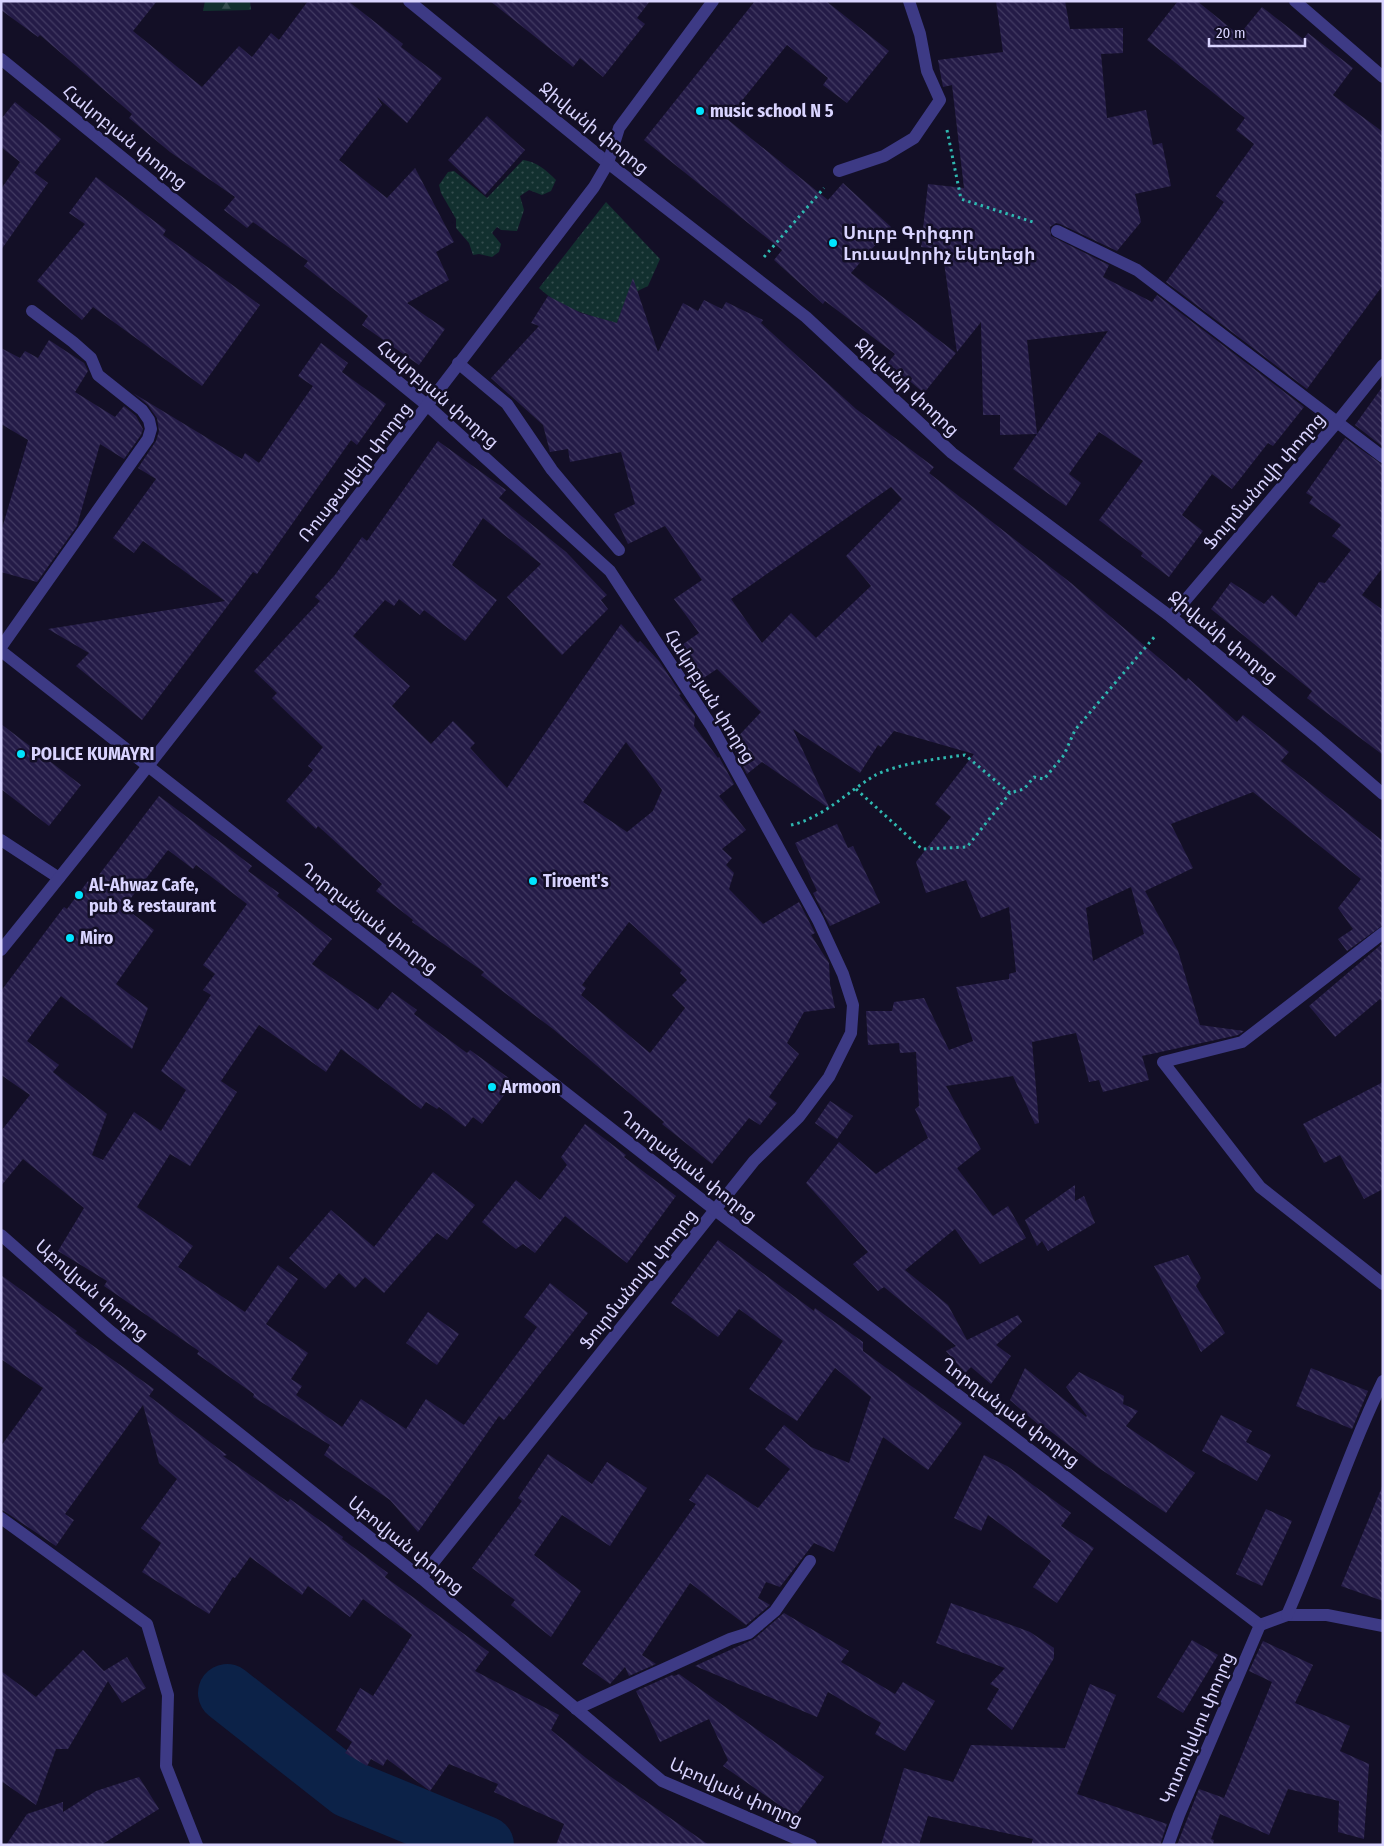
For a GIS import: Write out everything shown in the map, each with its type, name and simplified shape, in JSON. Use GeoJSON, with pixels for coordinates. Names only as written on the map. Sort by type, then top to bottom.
{"type":"FeatureCollection","features":[{"type":"Feature","properties":{"kind":"street","name":"Ջիվանի փողոց"},"geometry":{"type":"LineString","coordinates":[[409,1],[608,163],[806,316],[952,453],[1171,617],[1383,794]]}},
{"type":"Feature","properties":{"kind":"street","name":"Ռուսթավելի փողոց"},"geometry":{"type":"LineString","coordinates":[[1,950],[148,769],[594,187],[608,163],[619,128],[713,1]]}},
{"type":"Feature","properties":{"kind":"street"},"geometry":{"type":"LineString","coordinates":[[839,171],[884,156],[914,138],[940,100],[927,71],[920,34],[909,1]]}},
{"type":"Feature","properties":{"kind":"street"},"geometry":{"type":"LineString","coordinates":[[1295,1],[1383,78]]}},
{"type":"Feature","properties":{"kind":"street","name":"Հակոբյան փողոց"},"geometry":{"type":"LineString","coordinates":[[1,59],[428,406],[610,571],[712,727],[769,830]]}},
{"type":"Feature","properties":{"kind":"street"},"geometry":{"type":"LineString","coordinates":[[1058,231],[1137,270],[1383,457]]}},
{"type":"Feature","properties":{"kind":"street"},"geometry":{"type":"LineString","coordinates":[[1,647],[106,501],[148,439],[151,429],[149,420],[142,410],[98,375],[91,358],[32,311]]}},
{"type":"Feature","properties":{"kind":"street"},"geometry":{"type":"LineString","coordinates":[[458,363],[507,404],[552,470],[619,550]]}},
{"type":"Feature","properties":{"kind":"street","name":"Ֆուրմանովի փողոց"},"geometry":{"type":"LineString","coordinates":[[1171,617],[1338,421],[1383,365]]}},
{"type":"Feature","properties":{"kind":"street","name":"Ղորղանյան փողոց"},"geometry":{"type":"LineString","coordinates":[[1,652],[148,769],[715,1210],[1260,1625]]}},
{"type":"Feature","properties":{"kind":"street","name":"Ֆուրմանովի փողոց"},"geometry":{"type":"LineString","coordinates":[[421,1578],[754,1161],[799,1117],[830,1077],[851,1033],[853,1006],[843,974],[818,920],[769,830]]}},
{"type":"Feature","properties":{"kind":"street"},"geometry":{"type":"LineString","coordinates":[[1,840],[60,878]]}},
{"type":"Feature","properties":{"kind":"street"},"geometry":{"type":"LineString","coordinates":[[1383,933],[1242,1042],[1163,1062],[1260,1187],[1383,1284]]}},
{"type":"Feature","properties":{"kind":"street","name":"Աբովյան փողոց"},"geometry":{"type":"LineString","coordinates":[[1,1235],[110,1331],[421,1578],[662,1781],[811,1845]]}},
{"type":"Feature","properties":{"kind":"street"},"geometry":{"type":"LineString","coordinates":[[1287,1615],[1315,1551],[1358,1431],[1383,1381]]}},
{"type":"Feature","properties":{"kind":"street"},"geometry":{"type":"LineString","coordinates":[[1,1518],[146,1624],[168,1695],[166,1766],[197,1845]]}},
{"type":"Feature","properties":{"kind":"street"},"geometry":{"type":"LineString","coordinates":[[576,1709],[730,1639],[749,1633],[775,1611],[810,1561]]}},
{"type":"Feature","properties":{"kind":"street"},"geometry":{"type":"LineString","coordinates":[[1260,1625],[1287,1615],[1327,1615],[1383,1626]]}},
{"type":"Feature","properties":{"kind":"street","name":"Կոտովսկու փողոց"},"geometry":{"type":"LineString","coordinates":[[1168,1845],[1260,1625]]}},
{"type":"Feature","properties":{"kind":"path"},"geometry":{"type":"LineString","coordinates":[[940,100],[961,199],[1058,231]]}},
{"type":"Feature","properties":{"kind":"path"},"geometry":{"type":"LineString","coordinates":[[751,272],[839,171]]}},
{"type":"Feature","properties":{"kind":"path"},"geometry":{"type":"LineString","coordinates":[[856,789],[922,849],[967,847],[1010,793],[1024,789],[1034,777],[1044,779],[1064,756],[1075,730],[1171,617]]}},
{"type":"Feature","properties":{"kind":"path"},"geometry":{"type":"LineString","coordinates":[[769,830],[801,823],[876,775],[922,761],[965,755],[1010,793]]}},
{"type":"Feature","properties":{"kind":"green space"},"geometry":{"type":"Polygon","coordinates":[[[205,1],[250,1],[251,10],[203,11],[205,1]]]}},
{"type":"Feature","properties":{"kind":"green space"},"geometry":{"type":"Polygon","coordinates":[[[523,160],[541,167],[556,180],[551,191],[542,195],[529,190],[520,196],[524,210],[517,231],[501,230],[497,227],[492,233],[501,244],[499,252],[492,257],[479,254],[473,255],[469,243],[456,228],[456,219],[441,193],[439,185],[448,172],[454,171],[487,198],[523,160]]]}},
{"type":"Feature","properties":{"kind":"green space"},"geometry":{"type":"Polygon","coordinates":[[[606,202],[660,259],[648,286],[627,296],[617,323],[566,306],[539,288],[606,202]]]}},
{"type":"Feature","properties":{"kind":"building"},"geometry":{"type":"Polygon","coordinates":[[[1,1],[157,1],[133,31],[202,87],[239,46],[252,57],[271,33],[279,40],[308,1],[348,1],[403,44],[401,47],[442,78],[407,123],[377,97],[382,105],[339,160],[387,198],[415,168],[454,242],[436,252],[449,280],[407,303],[445,329],[419,365],[362,325],[368,316],[304,266],[308,261],[253,222],[247,228],[224,210],[235,197],[170,152],[129,118],[132,114],[40,35],[38,37],[1,10],[1,1]]]}},
{"type":"Feature","properties":{"kind":"building"},"geometry":{"type":"Polygon","coordinates":[[[490,1],[650,1],[637,18],[645,24],[603,77],[580,58],[573,67],[490,1]]]}},
{"type":"Feature","properties":{"kind":"building","name":"music school N 5"},"geometry":{"type":"Polygon","coordinates":[[[755,1],[826,1],[889,51],[847,103],[823,85],[828,78],[787,45],[727,119],[828,200],[843,183],[891,227],[851,273],[956,353],[924,393],[888,363],[895,354],[825,301],[823,304],[774,260],[782,250],[644,140],[755,1]]]}},
{"type":"Feature","properties":{"kind":"building"},"geometry":{"type":"Polygon","coordinates":[[[996,1],[1065,1],[1070,29],[1123,28],[1123,53],[1101,54],[1107,118],[1146,110],[1153,145],[1162,143],[1171,186],[1135,194],[1141,222],[1117,251],[1056,223],[1050,227],[1051,236],[1109,265],[1103,277],[1152,302],[1157,295],[1304,407],[1273,446],[1268,443],[1232,489],[1212,474],[1182,515],[1203,531],[1169,577],[1141,556],[1143,553],[1099,520],[1143,461],[1099,432],[1069,474],[1081,483],[1066,506],[1013,469],[1037,434],[1000,435],[1000,415],[983,415],[981,322],[957,352],[942,249],[921,247],[928,184],[964,188],[952,85],[943,87],[938,60],[1003,52],[996,1]],[[1108,331],[1027,340],[1037,434],[1108,331]]]}},
{"type":"Feature","properties":{"kind":"building"},"geometry":{"type":"Polygon","coordinates":[[[1178,1],[1197,1],[1239,35],[1262,7],[1303,39],[1308,33],[1353,68],[1333,95],[1383,132],[1383,285],[1307,389],[1166,282],[1224,202],[1216,196],[1254,144],[1236,130],[1245,118],[1147,40],[1178,1]]]}},
{"type":"Feature","properties":{"kind":"building"},"geometry":{"type":"Polygon","coordinates":[[[15,102],[61,139],[34,173],[1,147],[1,119],[15,102]]]}},
{"type":"Feature","properties":{"kind":"building"},"geometry":{"type":"Polygon","coordinates":[[[487,116],[525,150],[485,195],[448,160],[487,116]]]}},
{"type":"Feature","properties":{"kind":"building"},"geometry":{"type":"Polygon","coordinates":[[[20,162],[48,183],[1,250],[1,189],[20,162]]]}},
{"type":"Feature","properties":{"kind":"building"},"geometry":{"type":"Polygon","coordinates":[[[96,177],[166,230],[163,235],[260,305],[202,386],[93,307],[82,320],[37,281],[85,224],[69,213],[96,177]]]}},
{"type":"Feature","properties":{"kind":"building"},"geometry":{"type":"Polygon","coordinates":[[[633,278],[658,352],[683,303],[698,311],[704,300],[722,309],[726,302],[763,320],[761,323],[856,409],[934,467],[929,473],[1071,583],[1186,681],[1188,678],[1237,722],[1243,715],[1289,752],[1281,761],[1383,841],[1383,925],[1347,951],[1338,939],[1353,929],[1338,908],[1361,879],[1253,792],[1171,824],[1193,868],[1145,891],[1178,951],[1200,1025],[1244,1031],[1238,1035],[1142,1056],[1149,1080],[1103,1092],[1099,1080],[1089,1082],[1076,1033],[1032,1042],[1039,1123],[1035,1124],[1013,1076],[946,1086],[981,1149],[957,1168],[993,1216],[1008,1206],[1026,1238],[980,1264],[955,1229],[905,1270],[948,1305],[967,1340],[1018,1315],[1022,1322],[996,1345],[1011,1356],[991,1384],[971,1367],[965,1373],[946,1351],[956,1346],[884,1287],[878,1291],[853,1264],[868,1252],[806,1183],[839,1142],[876,1174],[928,1138],[915,1109],[919,1106],[916,1052],[900,1053],[899,1043],[868,1045],[866,1011],[892,1011],[894,1002],[924,998],[949,1050],[973,1041],[956,987],[1009,979],[1009,974],[1016,972],[1009,907],[981,918],[966,880],[926,893],[916,862],[951,817],[935,804],[974,754],[894,731],[881,747],[878,745],[860,773],[793,729],[830,809],[762,762],[747,774],[731,744],[761,712],[717,669],[696,683],[679,647],[699,633],[674,599],[702,580],[665,526],[628,544],[614,514],[635,504],[621,452],[570,462],[568,449],[550,452],[543,425],[491,378],[539,326],[531,323],[548,296],[581,313],[617,323],[633,278]],[[891,487],[731,599],[762,643],[791,613],[816,638],[871,586],[846,556],[902,499],[891,487]],[[1131,887],[1086,908],[1093,961],[1144,934],[1131,887]]]}},
{"type":"Feature","properties":{"kind":"building"},"geometry":{"type":"Polygon","coordinates":[[[49,340],[84,363],[88,371],[75,392],[115,417],[124,406],[136,416],[143,429],[141,435],[124,459],[100,444],[77,526],[37,582],[1,572],[1,532],[28,440],[1,424],[1,348],[20,358],[25,351],[38,358],[49,340]]]}},
{"type":"Feature","properties":{"kind":"building"},"geometry":{"type":"Polygon","coordinates":[[[321,343],[348,363],[342,372],[386,404],[357,445],[351,440],[257,574],[253,572],[142,720],[76,666],[89,653],[48,629],[225,601],[143,541],[134,553],[113,538],[156,479],[138,468],[156,441],[159,431],[157,418],[148,405],[133,393],[242,459],[245,453],[259,463],[313,386],[298,376],[321,343]]]}},
{"type":"Feature","properties":{"kind":"building"},"geometry":{"type":"Polygon","coordinates":[[[1383,386],[1383,447],[1355,425],[1383,386]]]}},
{"type":"Feature","properties":{"kind":"building"},"geometry":{"type":"Polygon","coordinates":[[[1345,438],[1383,465],[1383,567],[1362,595],[1383,610],[1383,755],[1307,698],[1312,691],[1211,609],[1231,582],[1264,604],[1272,595],[1296,617],[1319,582],[1325,583],[1351,550],[1332,536],[1341,525],[1309,503],[1313,497],[1306,493],[1345,438]]]}},
{"type":"Feature","properties":{"kind":"building"},"geometry":{"type":"Polygon","coordinates":[[[438,441],[506,490],[499,498],[566,552],[607,595],[601,600],[608,609],[562,655],[507,597],[541,564],[483,518],[452,565],[497,600],[465,641],[424,610],[420,615],[399,599],[394,606],[385,600],[353,636],[410,686],[392,706],[431,744],[453,721],[475,743],[470,748],[507,788],[621,624],[638,643],[640,641],[659,661],[681,694],[679,695],[695,716],[694,726],[719,757],[734,784],[719,796],[746,830],[722,849],[732,858],[726,865],[734,873],[729,889],[763,924],[799,902],[815,933],[811,935],[829,963],[830,984],[835,1008],[804,1012],[787,1043],[799,1054],[769,1097],[777,1103],[760,1125],[749,1118],[712,1164],[662,1124],[664,1122],[553,1029],[481,975],[484,972],[412,922],[413,920],[376,891],[382,884],[318,826],[316,829],[286,801],[313,770],[308,766],[323,747],[272,698],[277,693],[254,671],[320,601],[315,597],[335,575],[362,537],[367,541],[438,441]],[[626,742],[583,802],[627,832],[653,811],[662,790],[626,742]],[[629,922],[582,985],[586,988],[581,995],[650,1053],[685,1008],[672,995],[687,980],[680,973],[682,970],[629,922]]]}},
{"type":"Feature","properties":{"kind":"building","name":"POLICE KUMAYRI"},"geometry":{"type":"Polygon","coordinates":[[[1,724],[81,785],[49,826],[1,789],[1,724]]]}},
{"type":"Feature","properties":{"kind":"building"},"geometry":{"type":"Polygon","coordinates":[[[159,796],[252,866],[248,871],[279,893],[277,896],[332,939],[312,964],[378,1010],[392,992],[417,1010],[414,1014],[467,1053],[470,1050],[514,1082],[482,1124],[473,1117],[465,1127],[439,1107],[437,1109],[426,1102],[421,1109],[341,1049],[326,1072],[259,1025],[221,1081],[237,1092],[190,1166],[170,1154],[137,1207],[193,1246],[178,1267],[245,1312],[278,1265],[298,1279],[266,1324],[308,1353],[291,1379],[302,1386],[296,1395],[342,1427],[361,1399],[406,1429],[426,1399],[464,1425],[537,1327],[524,1317],[550,1283],[588,1313],[504,1420],[499,1416],[418,1532],[390,1500],[324,1455],[330,1445],[253,1397],[254,1394],[197,1354],[199,1351],[104,1286],[107,1281],[58,1251],[84,1208],[23,1159],[1,1186],[1,1131],[30,1095],[1,1075],[1,991],[64,907],[67,909],[88,881],[92,884],[159,796]],[[168,850],[124,907],[154,930],[116,984],[148,1008],[132,1049],[61,996],[27,1041],[59,1065],[53,1072],[107,1114],[92,1155],[103,1160],[134,1112],[161,1131],[186,1090],[161,1071],[211,995],[203,990],[215,974],[203,965],[247,904],[196,865],[193,869],[168,850]]]}},
{"type":"Feature","properties":{"kind":"building"},"geometry":{"type":"Polygon","coordinates":[[[837,824],[848,848],[853,846],[880,903],[830,926],[813,893],[817,891],[795,843],[837,824]]]}},
{"type":"Feature","properties":{"kind":"building"},"geometry":{"type":"Polygon","coordinates":[[[1383,943],[1383,1002],[1380,999],[1335,1037],[1309,1006],[1383,943]]]}},
{"type":"Feature","properties":{"kind":"building"},"geometry":{"type":"Polygon","coordinates":[[[1383,1082],[1383,1189],[1364,1199],[1340,1155],[1324,1163],[1303,1124],[1383,1082]]]}},
{"type":"Feature","properties":{"kind":"building"},"geometry":{"type":"Polygon","coordinates":[[[830,1101],[853,1116],[837,1139],[815,1123],[830,1101]]]}},
{"type":"Feature","properties":{"kind":"building"},"geometry":{"type":"Polygon","coordinates":[[[585,1124],[626,1155],[624,1157],[676,1196],[627,1263],[565,1216],[535,1253],[523,1244],[516,1249],[482,1222],[516,1180],[540,1200],[567,1165],[561,1157],[585,1124]]]}},
{"type":"Feature","properties":{"kind":"building"},"geometry":{"type":"Polygon","coordinates":[[[433,1172],[475,1205],[447,1240],[437,1233],[384,1293],[365,1277],[355,1288],[339,1273],[325,1289],[289,1258],[331,1210],[374,1247],[433,1172]]]}},
{"type":"Feature","properties":{"kind":"building"},"geometry":{"type":"Polygon","coordinates":[[[1075,1185],[1075,1201],[1084,1196],[1095,1223],[1048,1251],[1042,1241],[1037,1246],[1025,1220],[1075,1185]]]}},
{"type":"Feature","properties":{"kind":"building"},"geometry":{"type":"Polygon","coordinates":[[[718,1240],[814,1311],[815,1308],[863,1342],[863,1351],[962,1423],[928,1470],[883,1437],[834,1552],[814,1543],[780,1587],[766,1582],[758,1598],[770,1605],[746,1625],[690,1583],[642,1655],[656,1664],[629,1676],[625,1667],[610,1684],[582,1664],[696,1504],[689,1500],[707,1474],[758,1508],[790,1469],[765,1449],[784,1425],[811,1447],[849,1463],[871,1397],[835,1368],[797,1421],[749,1389],[783,1341],[739,1309],[718,1337],[671,1303],[718,1240]]]}},
{"type":"Feature","properties":{"kind":"building"},"geometry":{"type":"Polygon","coordinates":[[[1188,1255],[1201,1278],[1196,1286],[1225,1333],[1201,1352],[1154,1266],[1188,1255]]]}},
{"type":"Feature","properties":{"kind":"building"},"geometry":{"type":"Polygon","coordinates":[[[1,1275],[77,1331],[75,1333],[154,1389],[149,1396],[227,1455],[223,1456],[288,1502],[290,1499],[343,1537],[342,1539],[388,1573],[385,1577],[489,1652],[475,1671],[559,1715],[551,1730],[601,1770],[709,1845],[556,1845],[564,1824],[494,1792],[498,1784],[449,1764],[430,1791],[387,1759],[383,1766],[371,1759],[367,1766],[345,1753],[352,1742],[336,1730],[360,1688],[373,1696],[412,1635],[363,1599],[350,1617],[308,1586],[302,1595],[250,1557],[235,1578],[233,1577],[209,1614],[142,1572],[161,1543],[141,1528],[177,1479],[159,1463],[143,1405],[65,1514],[74,1520],[56,1546],[1,1509],[1,1446],[43,1388],[1,1359],[1,1275]]]}},
{"type":"Feature","properties":{"kind":"building"},"geometry":{"type":"Polygon","coordinates":[[[428,1312],[459,1334],[437,1365],[406,1343],[428,1312]]]}},
{"type":"Feature","properties":{"kind":"building"},"geometry":{"type":"Polygon","coordinates":[[[1025,1368],[1086,1417],[1066,1387],[1079,1372],[1124,1396],[1123,1404],[1138,1411],[1126,1426],[1195,1473],[1166,1513],[1096,1466],[1041,1424],[1039,1425],[1010,1400],[1025,1368]]]}},
{"type":"Feature","properties":{"kind":"building"},"geometry":{"type":"Polygon","coordinates":[[[1311,1368],[1368,1391],[1352,1429],[1296,1406],[1311,1368]]]}},
{"type":"Feature","properties":{"kind":"building"},"geometry":{"type":"Polygon","coordinates":[[[1221,1415],[1252,1431],[1246,1442],[1271,1455],[1257,1481],[1202,1451],[1221,1415]]]}},
{"type":"Feature","properties":{"kind":"building"},"geometry":{"type":"Polygon","coordinates":[[[548,1454],[592,1484],[607,1462],[647,1488],[610,1546],[562,1515],[534,1555],[581,1591],[551,1637],[511,1605],[515,1600],[472,1568],[522,1501],[518,1498],[548,1454]]]}},
{"type":"Feature","properties":{"kind":"building"},"geometry":{"type":"Polygon","coordinates":[[[984,1455],[1007,1466],[1071,1513],[1061,1526],[1094,1548],[1057,1603],[1033,1587],[1051,1561],[988,1515],[981,1531],[954,1518],[984,1455]]]}},
{"type":"Feature","properties":{"kind":"building"},"geometry":{"type":"Polygon","coordinates":[[[1383,1487],[1383,1601],[1341,1586],[1383,1487]]]}},
{"type":"Feature","properties":{"kind":"building"},"geometry":{"type":"Polygon","coordinates":[[[1266,1509],[1292,1521],[1262,1586],[1236,1574],[1266,1509]]]}},
{"type":"Feature","properties":{"kind":"building"},"geometry":{"type":"Polygon","coordinates":[[[951,1603],[1030,1632],[1054,1648],[1054,1658],[1012,1730],[987,1709],[999,1689],[990,1684],[1005,1668],[936,1643],[951,1603]]]}},
{"type":"Feature","properties":{"kind":"building"},"geometry":{"type":"Polygon","coordinates":[[[784,1613],[849,1651],[841,1662],[895,1694],[903,1682],[935,1701],[905,1751],[875,1734],[881,1723],[828,1692],[817,1717],[695,1666],[754,1639],[784,1613]]]}},
{"type":"Feature","properties":{"kind":"building"},"geometry":{"type":"Polygon","coordinates":[[[1192,1640],[1218,1655],[1183,1713],[1157,1697],[1192,1640]]]}},
{"type":"Feature","properties":{"kind":"building"},"geometry":{"type":"Polygon","coordinates":[[[1263,1641],[1313,1665],[1295,1703],[1350,1726],[1340,1751],[1369,1764],[1364,1839],[1338,1832],[1339,1801],[1288,1789],[1269,1835],[1220,1814],[1211,1839],[1214,1840],[1213,1845],[1177,1845],[1199,1789],[1224,1798],[1272,1682],[1249,1671],[1263,1641]]]}},
{"type":"Feature","properties":{"kind":"building"},"geometry":{"type":"Polygon","coordinates":[[[83,1650],[104,1671],[127,1657],[146,1688],[122,1703],[108,1681],[68,1749],[56,1749],[36,1805],[1,1781],[1,1671],[36,1697],[83,1650]]]}},
{"type":"Feature","properties":{"kind":"building"},"geometry":{"type":"Polygon","coordinates":[[[679,1674],[824,1777],[795,1816],[723,1766],[728,1760],[709,1719],[660,1742],[636,1691],[672,1675],[679,1674]]]}},
{"type":"Feature","properties":{"kind":"building"},"geometry":{"type":"Polygon","coordinates":[[[1090,1684],[1116,1695],[1077,1794],[1167,1824],[1160,1845],[1031,1845],[1033,1839],[928,1816],[919,1845],[881,1845],[904,1768],[953,1782],[971,1745],[1065,1748],[1090,1684]]]}},
{"type":"Feature","properties":{"kind":"building"},"geometry":{"type":"Polygon","coordinates":[[[139,1777],[159,1809],[101,1845],[6,1845],[27,1814],[63,1802],[63,1812],[96,1791],[139,1777]]]}},
{"type":"Feature","properties":{"kind":"waterway"},"geometry":{"type":"LineString","coordinates":[[227,1693],[349,1789],[485,1845]]}},
{"type":"Feature","properties":{"kind":"place","name":"music school N 5"},"geometry":{"type":"Point","coordinates":[700,111]}},
{"type":"Feature","properties":{"kind":"place","name":"Սուրբ Գրիգոր Լուսավորիչ եկեղեցի"},"geometry":{"type":"Point","coordinates":[833,243]}},
{"type":"Feature","properties":{"kind":"place","name":"POLICE KUMAYRI"},"geometry":{"type":"Point","coordinates":[21,754]}},
{"type":"Feature","properties":{"kind":"place","name":"Tiroent's"},"geometry":{"type":"Point","coordinates":[533,881]}},
{"type":"Feature","properties":{"kind":"place","name":"Al-Ahwaz Cafe, pub & restaurant"},"geometry":{"type":"Point","coordinates":[79,895]}},
{"type":"Feature","properties":{"kind":"place","name":"Miro"},"geometry":{"type":"Point","coordinates":[70,938]}},
{"type":"Feature","properties":{"kind":"place","name":"Armoon"},"geometry":{"type":"Point","coordinates":[492,1087]}}]}
